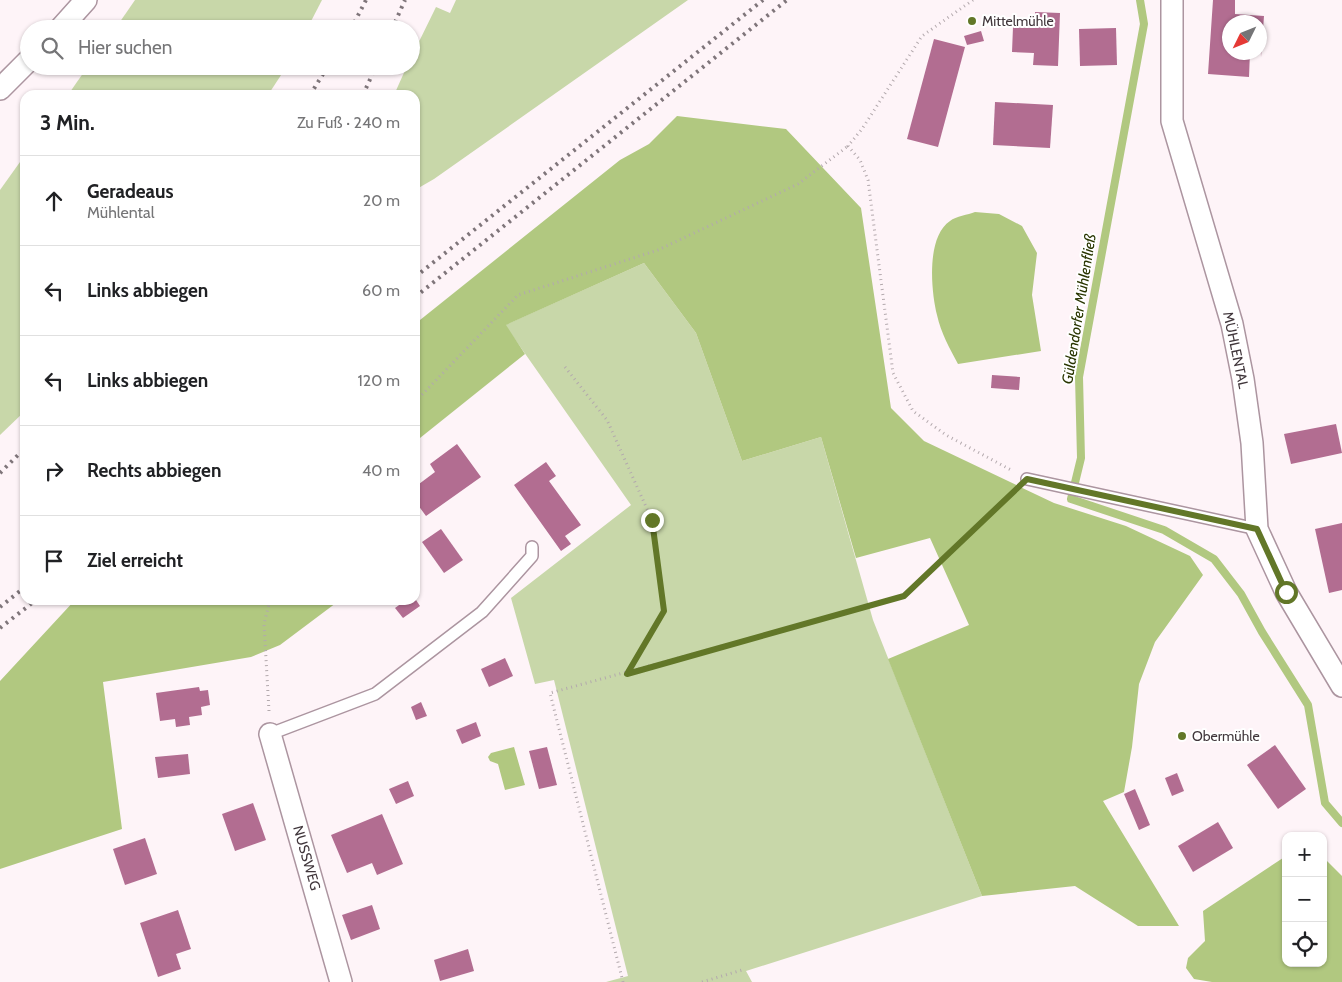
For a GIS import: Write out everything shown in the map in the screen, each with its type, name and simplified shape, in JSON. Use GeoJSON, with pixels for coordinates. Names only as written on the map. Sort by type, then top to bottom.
{"type":"FeatureCollection","features":[{"type":"Feature","properties":{"kind":"street"},"geometry":{"type":"LineString","coordinates":[[68,20],[86,0]]}},
{"type":"Feature","properties":{"kind":"street","name":"MÜHLENTAL"},"geometry":{"type":"LineString","coordinates":[[1172,0],[1172,121],[1232,324],[1243,379],[1252,443],[1257,529],[1286,592],[1342,686]]}},
{"type":"Feature","properties":{"kind":"street"},"geometry":{"type":"LineString","coordinates":[[0,89],[20,69]]}},
{"type":"Feature","properties":{"kind":"street","name":"NUSSWEG"},"geometry":{"type":"LineString","coordinates":[[270,734],[341,982]]}},
{"type":"Feature","properties":{"kind":"lane"},"geometry":{"type":"LineString","coordinates":[[1027,479],[1257,529]]}},
{"type":"Feature","properties":{"kind":"lane"},"geometry":{"type":"LineString","coordinates":[[270,734],[375,694],[482,612],[532,556],[532,547]]}},
{"type":"Feature","properties":{"kind":"path"},"geometry":{"type":"LineString","coordinates":[[420,397],[518,294],[658,250],[798,184],[848,146],[862,129],[922,36],[973,0]]}},
{"type":"Feature","properties":{"kind":"path"},"geometry":{"type":"LineString","coordinates":[[623,982],[550,693],[627,674],[904,596],[1027,479],[946,434],[913,410],[905,396],[893,373],[868,180],[860,160],[848,146]]}},
{"type":"Feature","properties":{"kind":"path"},"geometry":{"type":"LineString","coordinates":[[565,368],[606,420],[652,520],[664,611],[627,674]]}},
{"type":"Feature","properties":{"kind":"path"},"geometry":{"type":"LineString","coordinates":[[269,605],[264,624],[270,734]]}},
{"type":"Feature","properties":{"kind":"path"},"geometry":{"type":"LineString","coordinates":[[702,982],[742,970]]}},
{"type":"Feature","properties":{"kind":"shaded area"},"geometry":{"type":"Polygon","coordinates":[[[135,0],[322,0],[312,20],[121,20],[135,0]]]}},
{"type":"Feature","properties":{"kind":"shaded area"},"geometry":{"type":"Polygon","coordinates":[[[456,0],[688,0],[420,187],[420,90],[396,90],[403,75],[420,75],[420,40],[436,7],[450,13],[456,0]]]}},
{"type":"Feature","properties":{"kind":"shaded area"},"geometry":{"type":"Polygon","coordinates":[[[82,75],[281,75],[271,90],[71,90],[82,75]]]}},
{"type":"Feature","properties":{"kind":"shaded area"},"geometry":{"type":"Polygon","coordinates":[[[677,116],[786,129],[861,208],[891,408],[924,441],[1054,503],[1126,526],[1190,556],[1203,575],[1155,642],[1139,684],[1132,747],[1124,792],[1103,801],[1179,926],[1138,926],[1075,886],[982,896],[888,659],[969,625],[930,538],[856,558],[821,437],[742,461],[696,333],[644,263],[506,325],[525,354],[420,438],[420,320],[620,160],[649,144],[677,116]]]}},
{"type":"Feature","properties":{"kind":"shaded area"},"geometry":{"type":"Polygon","coordinates":[[[20,162],[20,416],[0,435],[0,190],[20,162]]]}},
{"type":"Feature","properties":{"kind":"shaded area"},"geometry":{"type":"Polygon","coordinates":[[[975,212],[999,214],[1022,226],[1037,253],[1032,295],[1041,351],[958,364],[946,341],[939,322],[933,292],[932,265],[934,251],[942,229],[950,221],[975,212]]]}},
{"type":"Feature","properties":{"kind":"shaded area"},"geometry":{"type":"Polygon","coordinates":[[[644,263],[696,333],[742,461],[821,437],[873,620],[982,896],[746,971],[752,982],[606,982],[628,976],[554,680],[535,684],[511,598],[631,505],[505,325],[644,263]]]}},
{"type":"Feature","properties":{"kind":"shaded area"},"geometry":{"type":"Polygon","coordinates":[[[70,605],[333,605],[280,645],[251,657],[103,682],[122,829],[0,869],[0,681],[70,605]]]}},
{"type":"Feature","properties":{"kind":"shaded area"},"geometry":{"type":"Polygon","coordinates":[[[514,747],[525,785],[505,790],[498,764],[490,761],[488,757],[491,753],[514,747]]]}},
{"type":"Feature","properties":{"kind":"shaded area"},"geometry":{"type":"Polygon","coordinates":[[[1282,859],[1282,967],[1327,967],[1327,861],[1342,876],[1342,982],[1212,982],[1194,979],[1186,968],[1188,958],[1205,941],[1203,911],[1282,859]]]}},
{"type":"Feature","properties":{"kind":"building"},"geometry":{"type":"Polygon","coordinates":[[[1213,0],[1235,0],[1235,14],[1250,15],[1222,15],[1222,60],[1250,60],[1249,77],[1208,74],[1213,0]]]}},
{"type":"Feature","properties":{"kind":"building"},"geometry":{"type":"Polygon","coordinates":[[[1035,12],[1060,13],[1058,66],[1033,65],[1034,53],[1012,52],[1013,27],[1035,28],[1035,12]]]}},
{"type":"Feature","properties":{"kind":"building"},"geometry":{"type":"Polygon","coordinates":[[[1116,28],[1117,65],[1080,66],[1079,29],[1116,28]]]}},
{"type":"Feature","properties":{"kind":"building"},"geometry":{"type":"Polygon","coordinates":[[[981,31],[984,41],[967,45],[964,36],[981,31]]]}},
{"type":"Feature","properties":{"kind":"building"},"geometry":{"type":"Polygon","coordinates":[[[934,39],[965,47],[938,147],[907,139],[934,39]]]}},
{"type":"Feature","properties":{"kind":"building"},"geometry":{"type":"Polygon","coordinates":[[[995,102],[1053,105],[1050,148],[993,145],[995,102]]]}},
{"type":"Feature","properties":{"kind":"building"},"geometry":{"type":"Polygon","coordinates":[[[992,375],[1020,377],[1019,390],[991,388],[992,375]]]}},
{"type":"Feature","properties":{"kind":"building"},"geometry":{"type":"Polygon","coordinates":[[[1336,424],[1342,453],[1291,464],[1284,434],[1336,424]]]}},
{"type":"Feature","properties":{"kind":"building"},"geometry":{"type":"Polygon","coordinates":[[[457,444],[481,477],[426,516],[420,508],[420,483],[435,472],[430,464],[457,444]]]}},
{"type":"Feature","properties":{"kind":"building"},"geometry":{"type":"Polygon","coordinates":[[[546,462],[556,476],[549,481],[581,525],[565,536],[571,544],[561,551],[514,485],[546,462]]]}},
{"type":"Feature","properties":{"kind":"building"},"geometry":{"type":"Polygon","coordinates":[[[1342,523],[1342,590],[1329,593],[1315,529],[1342,523]]]}},
{"type":"Feature","properties":{"kind":"building"},"geometry":{"type":"Polygon","coordinates":[[[441,529],[463,560],[444,573],[422,542],[441,529]]]}},
{"type":"Feature","properties":{"kind":"building"},"geometry":{"type":"Polygon","coordinates":[[[399,605],[420,606],[403,618],[395,608],[399,605]]]}},
{"type":"Feature","properties":{"kind":"building"},"geometry":{"type":"Polygon","coordinates":[[[505,658],[513,676],[489,687],[481,669],[505,658]]]}},
{"type":"Feature","properties":{"kind":"building"},"geometry":{"type":"Polygon","coordinates":[[[199,687],[200,691],[208,690],[210,705],[201,707],[202,715],[189,717],[190,725],[176,727],[175,719],[160,721],[156,693],[199,687]]]}},
{"type":"Feature","properties":{"kind":"building"},"geometry":{"type":"Polygon","coordinates":[[[421,702],[427,716],[416,720],[411,707],[421,702]]]}},
{"type":"Feature","properties":{"kind":"building"},"geometry":{"type":"Polygon","coordinates":[[[476,722],[481,736],[462,744],[456,730],[476,722]]]}},
{"type":"Feature","properties":{"kind":"building"},"geometry":{"type":"Polygon","coordinates":[[[1275,745],[1306,789],[1278,809],[1247,765],[1275,745]]]}},
{"type":"Feature","properties":{"kind":"building"},"geometry":{"type":"Polygon","coordinates":[[[547,747],[557,785],[539,789],[529,751],[547,747]]]}},
{"type":"Feature","properties":{"kind":"building"},"geometry":{"type":"Polygon","coordinates":[[[188,754],[190,774],[158,778],[155,757],[188,754]]]}},
{"type":"Feature","properties":{"kind":"building"},"geometry":{"type":"Polygon","coordinates":[[[1177,773],[1184,791],[1172,796],[1165,778],[1177,773]]]}},
{"type":"Feature","properties":{"kind":"building"},"geometry":{"type":"Polygon","coordinates":[[[408,781],[414,796],[396,804],[389,789],[408,781]]]}},
{"type":"Feature","properties":{"kind":"building"},"geometry":{"type":"Polygon","coordinates":[[[1135,789],[1150,825],[1139,830],[1124,794],[1135,789]]]}},
{"type":"Feature","properties":{"kind":"building"},"geometry":{"type":"Polygon","coordinates":[[[253,803],[266,840],[235,851],[222,814],[253,803]]]}},
{"type":"Feature","properties":{"kind":"building"},"geometry":{"type":"Polygon","coordinates":[[[382,814],[403,864],[377,875],[372,863],[347,873],[331,835],[382,814]]]}},
{"type":"Feature","properties":{"kind":"building"},"geometry":{"type":"Polygon","coordinates":[[[1218,822],[1233,848],[1193,872],[1178,846],[1218,822]]]}},
{"type":"Feature","properties":{"kind":"building"},"geometry":{"type":"Polygon","coordinates":[[[145,838],[157,874],[125,885],[113,849],[145,838]]]}},
{"type":"Feature","properties":{"kind":"building"},"geometry":{"type":"Polygon","coordinates":[[[372,905],[380,929],[351,940],[342,915],[372,905]]]}},
{"type":"Feature","properties":{"kind":"building"},"geometry":{"type":"Polygon","coordinates":[[[178,910],[191,949],[176,954],[181,969],[158,977],[140,923],[178,910]]]}},
{"type":"Feature","properties":{"kind":"building"},"geometry":{"type":"Polygon","coordinates":[[[468,949],[474,971],[440,981],[434,960],[468,949]]]}},
{"type":"Feature","properties":{"kind":"waterway","name":"Güldendorfer Mühlenfließ"},"geometry":{"type":"LineString","coordinates":[[1140,0],[1144,24],[1079,377],[1081,458],[1071,499],[1164,530],[1214,559],[1241,594],[1262,632],[1308,705],[1325,803],[1342,823]]}},
{"type":"Feature","properties":{"kind":"railway"},"geometry":{"type":"LineString","coordinates":[[356,20],[366,0]]}},
{"type":"Feature","properties":{"kind":"railway"},"geometry":{"type":"LineString","coordinates":[[396,20],[405,0]]}},
{"type":"Feature","properties":{"kind":"railway"},"geometry":{"type":"LineString","coordinates":[[420,273],[763,0]]}},
{"type":"Feature","properties":{"kind":"railway"},"geometry":{"type":"LineString","coordinates":[[420,293],[787,0]]}},
{"type":"Feature","properties":{"kind":"railway"},"geometry":{"type":"LineString","coordinates":[[313,90],[322,75]]}},
{"type":"Feature","properties":{"kind":"railway"},"geometry":{"type":"LineString","coordinates":[[365,90],[372,75]]}},
{"type":"Feature","properties":{"kind":"railway"},"geometry":{"type":"LineString","coordinates":[[0,473],[20,453]]}},
{"type":"Feature","properties":{"kind":"railway"},"geometry":{"type":"LineString","coordinates":[[0,607],[20,591]]}},
{"type":"Feature","properties":{"kind":"railway"},"geometry":{"type":"LineString","coordinates":[[0,628],[30,605]]}},
{"type":"Feature","properties":{"kind":"place","name":"Mittelmühle"},"geometry":{"type":"Point","coordinates":[972,21]}},
{"type":"Feature","properties":{"kind":"place","name":"Obermühle"},"geometry":{"type":"Point","coordinates":[1182,736]}},
{"type":"Feature","properties":{"kind":"route"},"geometry":{"type":"LineString","coordinates":[[652,520],[664,611],[627,674],[904,596],[1027,479],[1257,529],[1286,592]]}}]}
